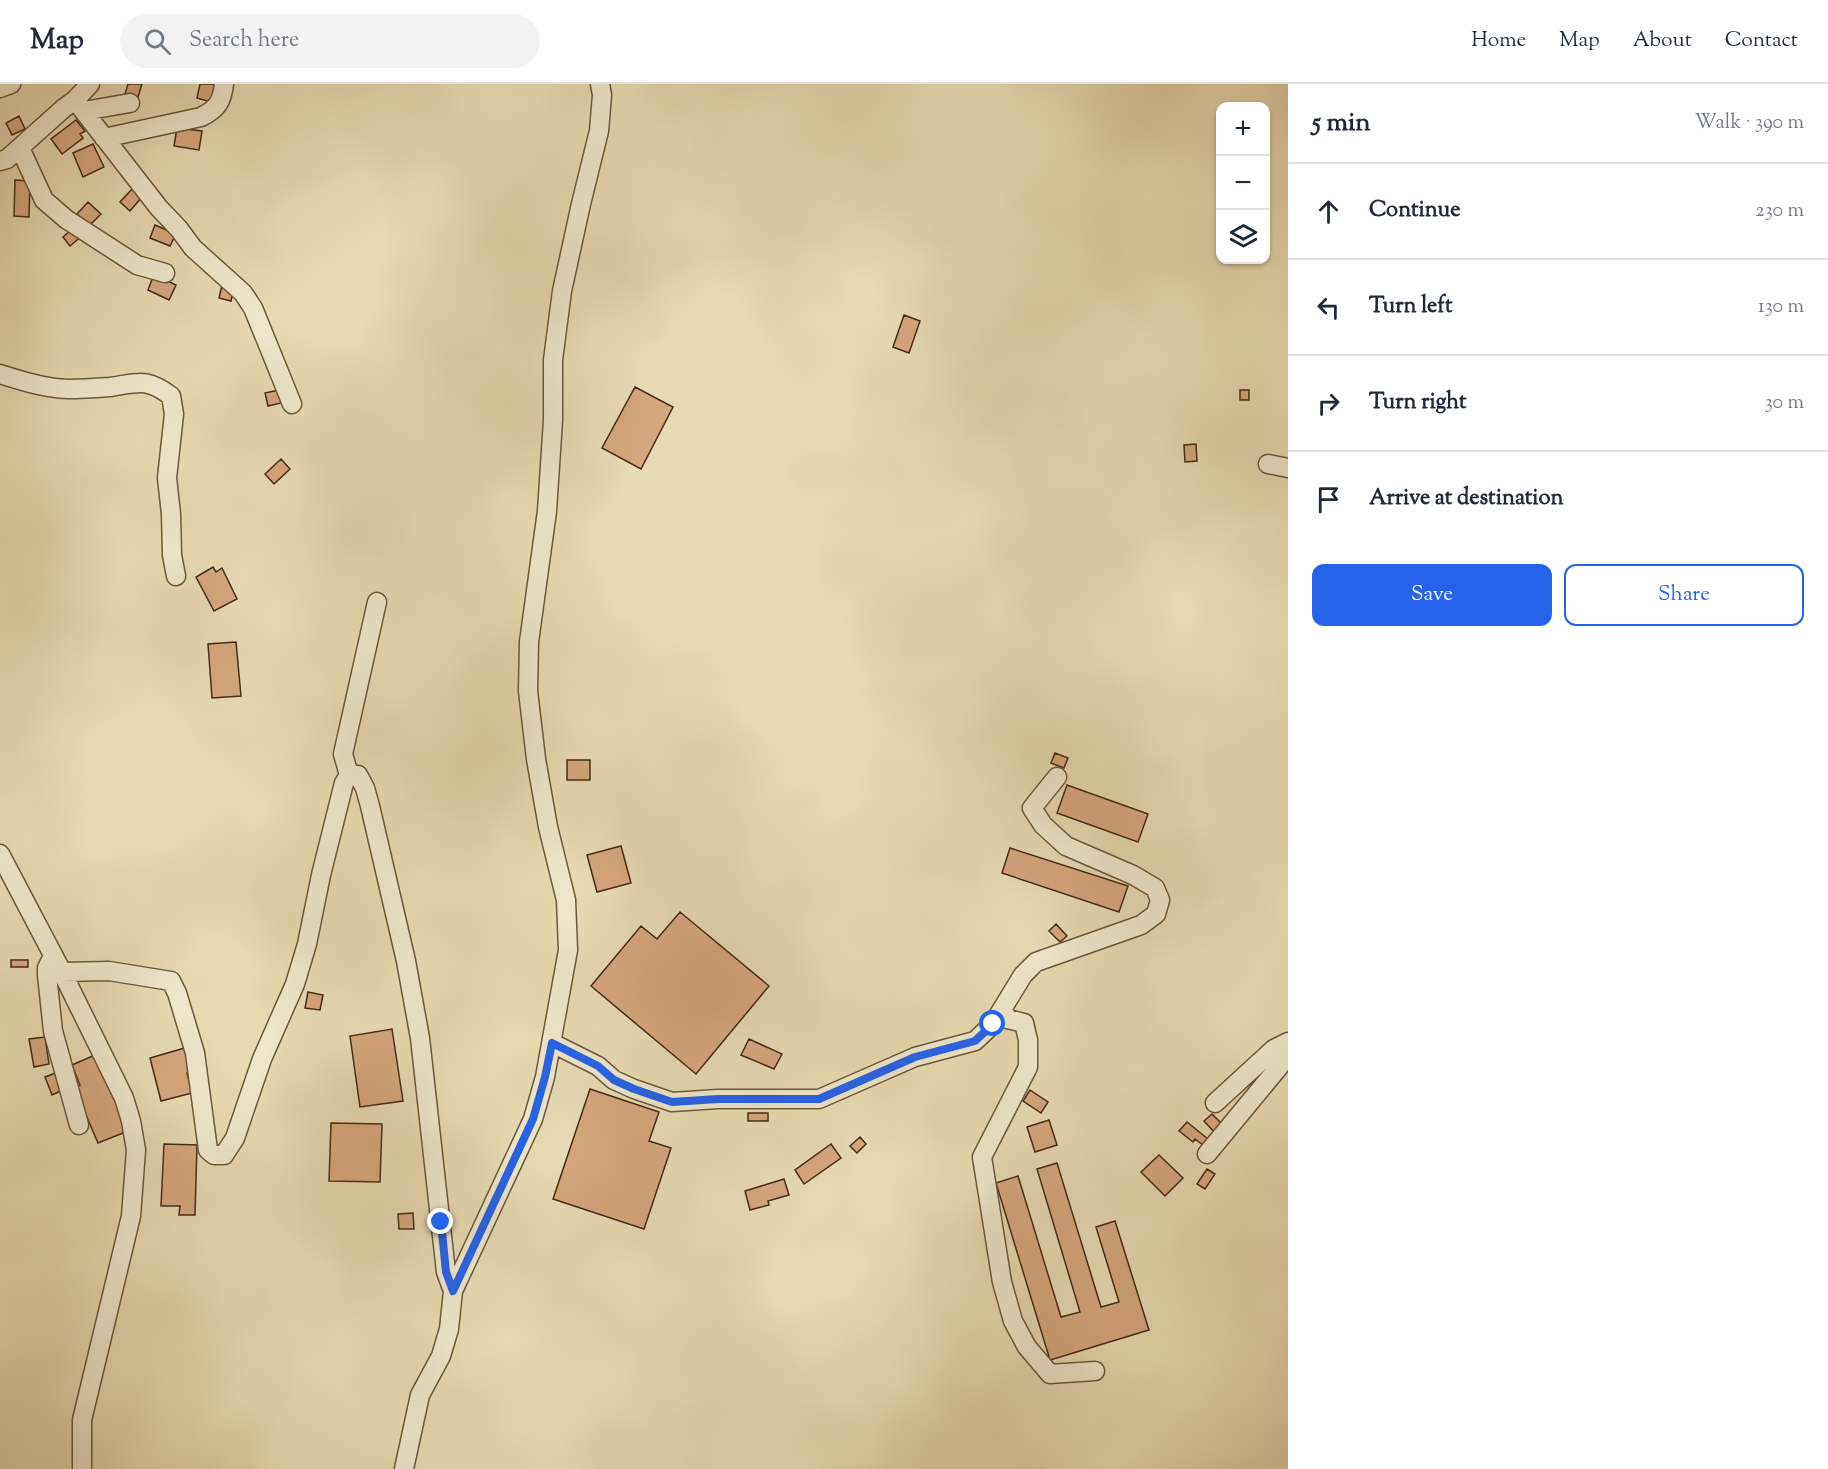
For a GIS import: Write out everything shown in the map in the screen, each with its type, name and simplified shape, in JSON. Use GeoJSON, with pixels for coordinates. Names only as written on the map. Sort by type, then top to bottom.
{"type":"FeatureCollection","features":[{"type":"Feature","properties":{"kind":"street"},"geometry":{"type":"LineString","coordinates":[[0,88],[11,84]]}},
{"type":"Feature","properties":{"kind":"street"},"geometry":{"type":"LineString","coordinates":[[80,105],[90,84]]}},
{"type":"Feature","properties":{"kind":"street"},"geometry":{"type":"LineString","coordinates":[[104,138],[201,117],[215,111],[223,94],[224,84]]}},
{"type":"Feature","properties":{"kind":"street"},"geometry":{"type":"LineString","coordinates":[[404,1469],[420,1395],[441,1356],[449,1329],[453,1291],[533,1119],[545,1077],[568,950],[566,900],[548,827],[536,759],[528,691],[529,642],[547,512],[553,420],[553,360],[574,233],[598,140],[602,95],[600,84]]}},
{"type":"Feature","properties":{"kind":"street"},"geometry":{"type":"LineString","coordinates":[[0,161],[7,159],[64,108],[80,105],[130,104]]}},
{"type":"Feature","properties":{"kind":"street"},"geometry":{"type":"LineString","coordinates":[[80,105],[193,248],[243,293],[253,308],[292,404]]}},
{"type":"Feature","properties":{"kind":"street"},"geometry":{"type":"LineString","coordinates":[[20,148],[44,200],[66,219],[137,265],[165,273]]}},
{"type":"Feature","properties":{"kind":"street"},"geometry":{"type":"LineString","coordinates":[[0,374],[49,388],[69,389],[146,382],[160,387],[171,396],[174,414],[167,478],[172,555],[176,576]]}},
{"type":"Feature","properties":{"kind":"street"},"geometry":{"type":"LineString","coordinates":[[1268,464],[1288,468]]}},
{"type":"Feature","properties":{"kind":"street"},"geometry":{"type":"LineString","coordinates":[[79,1125],[53,1031],[46,975],[47,968],[58,964],[171,981],[177,993],[195,1053],[208,1150],[214,1155],[224,1155],[235,1138],[262,1059],[295,984],[307,944],[321,875],[344,783],[349,775],[343,754],[377,602]]}},
{"type":"Feature","properties":{"kind":"street"},"geometry":{"type":"LineString","coordinates":[[349,775],[358,775],[365,788],[406,960],[420,1038],[446,1272],[453,1291]]}},
{"type":"Feature","properties":{"kind":"street"},"geometry":{"type":"LineString","coordinates":[[552,1043],[598,1066],[614,1080],[672,1102],[718,1099],[819,1099],[915,1057],[975,1041],[993,1024],[1023,975],[1036,962],[1142,925],[1156,914],[1160,900],[1155,888],[1133,875],[1066,846],[1043,825],[1032,808],[1057,777]]}},
{"type":"Feature","properties":{"kind":"street"},"geometry":{"type":"LineString","coordinates":[[0,854],[58,964],[124,1098],[136,1150],[131,1216],[82,1420],[82,1469]]}},
{"type":"Feature","properties":{"kind":"street"},"geometry":{"type":"LineString","coordinates":[[1003,1009],[1007,1019],[1024,1023],[1028,1041],[1028,1067],[982,1157],[1002,1282],[1013,1322],[1028,1347],[1050,1374],[1095,1371]]}},
{"type":"Feature","properties":{"kind":"street"},"geometry":{"type":"LineString","coordinates":[[1215,1103],[1274,1049],[1288,1042]]}},
{"type":"Feature","properties":{"kind":"street"},"geometry":{"type":"LineString","coordinates":[[1207,1154],[1283,1062],[1288,1047]]}},
{"type":"Feature","properties":{"kind":"building"},"geometry":{"type":"Polygon","coordinates":[[[128,84],[142,84],[138,97],[125,94],[128,84]]]}},
{"type":"Feature","properties":{"kind":"building"},"geometry":{"type":"Polygon","coordinates":[[[200,84],[215,84],[211,102],[197,98],[200,84]]]}},
{"type":"Feature","properties":{"kind":"building"},"geometry":{"type":"Polygon","coordinates":[[[19,116],[25,129],[12,135],[6,123],[19,116]]]}},
{"type":"Feature","properties":{"kind":"building"},"geometry":{"type":"Polygon","coordinates":[[[76,120],[85,131],[80,134],[83,138],[62,154],[51,139],[76,120]]]}},
{"type":"Feature","properties":{"kind":"building"},"geometry":{"type":"Polygon","coordinates":[[[177,128],[202,131],[199,150],[174,146],[177,128]]]}},
{"type":"Feature","properties":{"kind":"building"},"geometry":{"type":"Polygon","coordinates":[[[93,144],[104,167],[83,177],[73,153],[93,144]]]}},
{"type":"Feature","properties":{"kind":"building"},"geometry":{"type":"Polygon","coordinates":[[[15,180],[30,181],[29,217],[14,216],[15,180]]]}},
{"type":"Feature","properties":{"kind":"building"},"geometry":{"type":"Polygon","coordinates":[[[133,188],[142,197],[130,211],[120,202],[133,188]]]}},
{"type":"Feature","properties":{"kind":"building"},"geometry":{"type":"Polygon","coordinates":[[[88,202],[101,214],[89,226],[77,214],[88,202]]]}},
{"type":"Feature","properties":{"kind":"building"},"geometry":{"type":"Polygon","coordinates":[[[155,225],[176,234],[170,246],[150,238],[155,225]]]}},
{"type":"Feature","properties":{"kind":"building"},"geometry":{"type":"Polygon","coordinates":[[[74,227],[82,236],[70,246],[63,237],[74,227]]]}},
{"type":"Feature","properties":{"kind":"building"},"geometry":{"type":"Polygon","coordinates":[[[154,274],[176,285],[169,300],[148,290],[154,274]]]}},
{"type":"Feature","properties":{"kind":"building"},"geometry":{"type":"Polygon","coordinates":[[[222,285],[234,288],[231,301],[219,298],[222,285]]]}},
{"type":"Feature","properties":{"kind":"building"},"geometry":{"type":"Polygon","coordinates":[[[904,315],[920,321],[909,353],[893,347],[904,315]]]}},
{"type":"Feature","properties":{"kind":"building"},"geometry":{"type":"Polygon","coordinates":[[[635,387],[673,407],[641,469],[602,448],[635,387]]]}},
{"type":"Feature","properties":{"kind":"building"},"geometry":{"type":"Polygon","coordinates":[[[279,390],[281,403],[268,406],[265,393],[279,390]]]}},
{"type":"Feature","properties":{"kind":"building"},"geometry":{"type":"Polygon","coordinates":[[[1240,390],[1249,390],[1249,400],[1240,400],[1240,390]]]}},
{"type":"Feature","properties":{"kind":"building"},"geometry":{"type":"Polygon","coordinates":[[[1196,444],[1197,461],[1185,462],[1184,445],[1196,444]]]}},
{"type":"Feature","properties":{"kind":"building"},"geometry":{"type":"Polygon","coordinates":[[[281,459],[290,469],[274,484],[265,474],[281,459]]]}},
{"type":"Feature","properties":{"kind":"building"},"geometry":{"type":"Polygon","coordinates":[[[213,567],[216,572],[222,568],[237,599],[214,611],[196,577],[213,567]]]}},
{"type":"Feature","properties":{"kind":"building"},"geometry":{"type":"Polygon","coordinates":[[[236,642],[241,696],[212,698],[208,644],[236,642]]]}},
{"type":"Feature","properties":{"kind":"building"},"geometry":{"type":"Polygon","coordinates":[[[1055,753],[1068,758],[1064,768],[1051,763],[1055,753]]]}},
{"type":"Feature","properties":{"kind":"building"},"geometry":{"type":"Polygon","coordinates":[[[567,760],[590,760],[590,780],[567,780],[567,760]]]}},
{"type":"Feature","properties":{"kind":"building"},"geometry":{"type":"Polygon","coordinates":[[[1067,785],[1148,814],[1138,842],[1057,813],[1067,785]]]}},
{"type":"Feature","properties":{"kind":"building"},"geometry":{"type":"Polygon","coordinates":[[[621,846],[631,883],[597,892],[587,855],[621,846]]]}},
{"type":"Feature","properties":{"kind":"building"},"geometry":{"type":"Polygon","coordinates":[[[1010,848],[1128,886],[1119,912],[1002,873],[1010,848]]]}},
{"type":"Feature","properties":{"kind":"building"},"geometry":{"type":"Polygon","coordinates":[[[680,912],[769,986],[696,1074],[591,986],[641,926],[657,939],[680,912]]]}},
{"type":"Feature","properties":{"kind":"building"},"geometry":{"type":"Polygon","coordinates":[[[1056,924],[1067,936],[1060,942],[1049,931],[1056,924]]]}},
{"type":"Feature","properties":{"kind":"building"},"geometry":{"type":"Polygon","coordinates":[[[11,960],[28,960],[28,967],[11,967],[11,960]]]}},
{"type":"Feature","properties":{"kind":"building"},"geometry":{"type":"Polygon","coordinates":[[[308,992],[323,995],[320,1010],[305,1008],[308,992]]]}},
{"type":"Feature","properties":{"kind":"building"},"geometry":{"type":"Polygon","coordinates":[[[392,1029],[403,1101],[360,1107],[350,1036],[392,1029]]]}},
{"type":"Feature","properties":{"kind":"building"},"geometry":{"type":"Polygon","coordinates":[[[45,1037],[49,1064],[34,1067],[29,1039],[45,1037]]]}},
{"type":"Feature","properties":{"kind":"building"},"geometry":{"type":"Polygon","coordinates":[[[749,1039],[782,1054],[774,1069],[741,1055],[749,1039]]]}},
{"type":"Feature","properties":{"kind":"building"},"geometry":{"type":"Polygon","coordinates":[[[188,1047],[195,1071],[187,1073],[192,1093],[161,1101],[150,1058],[188,1047]]]}},
{"type":"Feature","properties":{"kind":"building"},"geometry":{"type":"Polygon","coordinates":[[[95,1055],[128,1131],[98,1143],[74,1087],[80,1085],[72,1065],[95,1055]]]}},
{"type":"Feature","properties":{"kind":"building"},"geometry":{"type":"Polygon","coordinates":[[[58,1072],[65,1089],[52,1095],[45,1077],[58,1072]]]}},
{"type":"Feature","properties":{"kind":"building"},"geometry":{"type":"Polygon","coordinates":[[[590,1089],[659,1112],[649,1141],[671,1148],[644,1229],[553,1199],[590,1089]]]}},
{"type":"Feature","properties":{"kind":"building"},"geometry":{"type":"Polygon","coordinates":[[[1030,1090],[1048,1102],[1041,1113],[1023,1101],[1030,1090]]]}},
{"type":"Feature","properties":{"kind":"building"},"geometry":{"type":"Polygon","coordinates":[[[748,1113],[768,1113],[768,1121],[748,1121],[748,1113]]]}},
{"type":"Feature","properties":{"kind":"building"},"geometry":{"type":"Polygon","coordinates":[[[1212,1114],[1223,1125],[1215,1133],[1204,1121],[1212,1114]]]}},
{"type":"Feature","properties":{"kind":"building"},"geometry":{"type":"Polygon","coordinates":[[[1049,1120],[1057,1145],[1035,1152],[1027,1127],[1049,1120]]]}},
{"type":"Feature","properties":{"kind":"building"},"geometry":{"type":"Polygon","coordinates":[[[1187,1122],[1208,1139],[1203,1145],[1195,1139],[1193,1142],[1179,1131],[1187,1122]]]}},
{"type":"Feature","properties":{"kind":"building"},"geometry":{"type":"Polygon","coordinates":[[[331,1123],[382,1124],[380,1182],[329,1181],[331,1123]]]}},
{"type":"Feature","properties":{"kind":"building"},"geometry":{"type":"Polygon","coordinates":[[[860,1137],[866,1144],[857,1153],[850,1146],[860,1137]]]}},
{"type":"Feature","properties":{"kind":"building"},"geometry":{"type":"Polygon","coordinates":[[[164,1144],[197,1145],[195,1215],[179,1215],[180,1206],[161,1206],[164,1144]]]}},
{"type":"Feature","properties":{"kind":"building"},"geometry":{"type":"Polygon","coordinates":[[[831,1144],[841,1158],[804,1184],[795,1170],[831,1144]]]}},
{"type":"Feature","properties":{"kind":"building"},"geometry":{"type":"Polygon","coordinates":[[[1159,1155],[1183,1178],[1165,1196],[1141,1172],[1159,1155]]]}},
{"type":"Feature","properties":{"kind":"building"},"geometry":{"type":"Polygon","coordinates":[[[1057,1163],[1101,1307],[1119,1302],[1096,1227],[1115,1221],[1149,1330],[1050,1360],[996,1183],[1018,1176],[1061,1317],[1080,1312],[1037,1169],[1057,1163]]]}},
{"type":"Feature","properties":{"kind":"building"},"geometry":{"type":"Polygon","coordinates":[[[1207,1169],[1215,1174],[1205,1189],[1197,1184],[1207,1169]]]}},
{"type":"Feature","properties":{"kind":"building"},"geometry":{"type":"Polygon","coordinates":[[[784,1179],[789,1195],[768,1201],[769,1205],[750,1210],[745,1191],[784,1179]]]}},
{"type":"Feature","properties":{"kind":"building"},"geometry":{"type":"Polygon","coordinates":[[[413,1213],[414,1229],[399,1229],[398,1214],[413,1213]]]}},
{"type":"Feature","properties":{"kind":"route"},"geometry":{"type":"LineString","coordinates":[[441,1222],[446,1272],[453,1291],[533,1119],[552,1043],[598,1066],[614,1080],[672,1102],[718,1099],[819,1099],[901,1062],[975,1041],[993,1024]]}}]}
